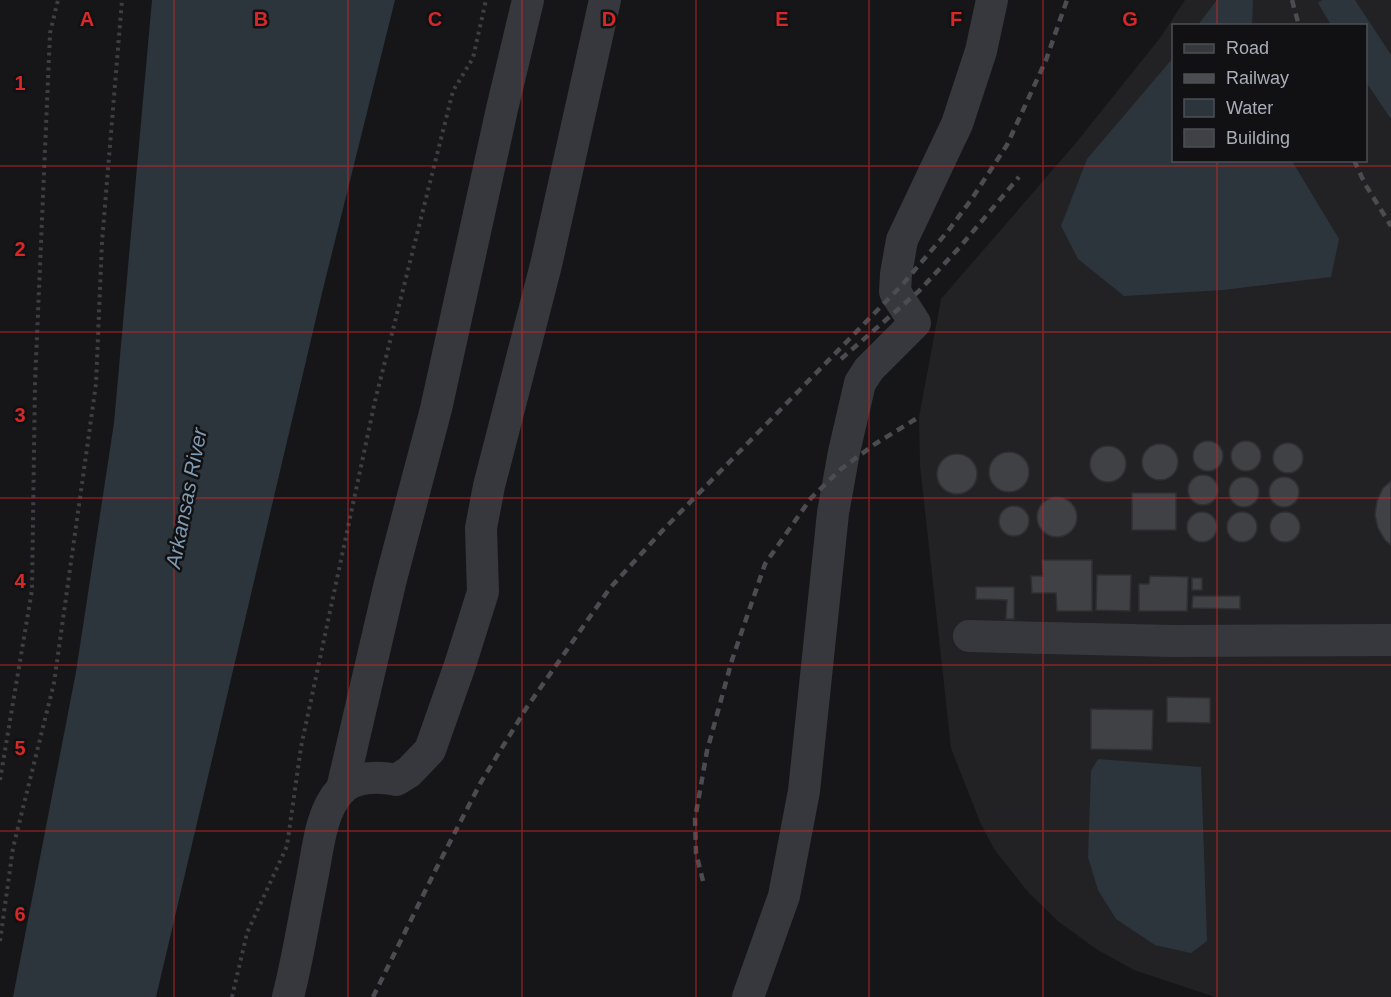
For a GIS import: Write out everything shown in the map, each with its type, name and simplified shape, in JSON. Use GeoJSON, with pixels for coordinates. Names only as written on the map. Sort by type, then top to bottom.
{"type":"FeatureCollection","features":[{"type":"Feature","properties":{"kind":"lane"},"geometry":{"type":"LineString","coordinates":[[288,997],[321,835],[329,805],[342,789],[390,583],[436,409],[528,0]]}},
{"type":"Feature","properties":{"kind":"lane"},"geometry":{"type":"LineString","coordinates":[[342,789],[364,779],[379,777],[396,780],[419,763],[430,750],[460,665],[483,592],[481,528],[489,486],[546,265],[605,0]]}},
{"type":"Feature","properties":{"kind":"lane"},"geometry":{"type":"LineString","coordinates":[[748,997],[784,896],[804,790],[833,513],[860,383],[869,369],[915,323],[895,292],[902,240],[957,124],[981,51],[992,0]]}},
{"type":"Feature","properties":{"kind":"lane"},"geometry":{"type":"LineString","coordinates":[[969,636],[1173,641],[1391,640]]}},
{"type":"Feature","properties":{"kind":"path"},"geometry":{"type":"LineString","coordinates":[[0,780],[32,590],[35,383],[50,33],[58,0]]}},
{"type":"Feature","properties":{"kind":"path"},"geometry":{"type":"LineString","coordinates":[[0,941],[13,848],[54,683],[96,384],[102,242],[122,0]]}},
{"type":"Feature","properties":{"kind":"path"},"geometry":{"type":"LineString","coordinates":[[232,997],[247,933],[287,846],[301,747],[375,400],[453,91],[473,58],[486,0]]}},
{"type":"Feature","properties":{"kind":"shaded area"},"geometry":{"type":"Polygon","coordinates":[[[1185,0],[1391,0],[1391,997],[1215,997],[1134,970],[1096,949],[1059,922],[1028,892],[994,849],[980,822],[951,748],[920,465],[919,417],[941,299],[1075,144],[1160,38],[1185,0]]]}},
{"type":"Feature","properties":{"kind":"water","name":"Arkansas River"},"geometry":{"type":"Polygon","coordinates":[[[152,0],[395,0],[322,293],[156,997],[13,997],[76,672],[114,423],[152,0]]]}},
{"type":"Feature","properties":{"kind":"water"},"geometry":{"type":"Polygon","coordinates":[[[1217,0],[1253,0],[1252,24],[1199,24],[1217,0]]]}},
{"type":"Feature","properties":{"kind":"water"},"geometry":{"type":"Polygon","coordinates":[[[1322,0],[1355,0],[1391,55],[1391,119],[1367,83],[1367,24],[1330,24],[1318,3],[1322,0]]]}},
{"type":"Feature","properties":{"kind":"water"},"geometry":{"type":"Polygon","coordinates":[[[1172,59],[1172,162],[1293,162],[1339,239],[1331,277],[1223,290],[1124,296],[1078,259],[1061,226],[1087,159],[1172,59]]]}},
{"type":"Feature","properties":{"kind":"water"},"geometry":{"type":"Polygon","coordinates":[[[1098,759],[1201,767],[1207,941],[1191,953],[1155,945],[1116,919],[1098,890],[1088,857],[1091,771],[1098,759]]]}},
{"type":"Feature","properties":{"kind":"building"},"geometry":{"type":"Polygon","coordinates":[[[1208,441],[1214,442],[1222,450],[1222,462],[1214,470],[1208,471],[1202,470],[1194,462],[1193,456],[1194,450],[1202,442],[1208,441]]]}},
{"type":"Feature","properties":{"kind":"building"},"geometry":{"type":"Polygon","coordinates":[[[1246,441],[1256,446],[1261,456],[1256,466],[1246,471],[1236,466],[1231,456],[1236,446],[1246,441]]]}},
{"type":"Feature","properties":{"kind":"building"},"geometry":{"type":"Polygon","coordinates":[[[1288,443],[1294,444],[1302,452],[1302,464],[1294,472],[1288,473],[1282,472],[1274,464],[1273,458],[1274,452],[1282,444],[1288,443]]]}},
{"type":"Feature","properties":{"kind":"building"},"geometry":{"type":"Polygon","coordinates":[[[1160,444],[1173,449],[1178,462],[1173,475],[1160,480],[1147,475],[1142,462],[1147,449],[1160,444]]]}},
{"type":"Feature","properties":{"kind":"building"},"geometry":{"type":"Polygon","coordinates":[[[1108,446],[1121,451],[1126,464],[1121,477],[1108,482],[1095,477],[1090,464],[1095,451],[1108,446]]]}},
{"type":"Feature","properties":{"kind":"building"},"geometry":{"type":"Polygon","coordinates":[[[1009,452],[1023,458],[1029,472],[1023,486],[1009,492],[995,486],[989,472],[995,458],[1009,452]]]}},
{"type":"Feature","properties":{"kind":"building"},"geometry":{"type":"Polygon","coordinates":[[[957,454],[971,460],[977,474],[971,488],[957,494],[943,488],[937,474],[943,460],[957,454]]]}},
{"type":"Feature","properties":{"kind":"building"},"geometry":{"type":"Polygon","coordinates":[[[1203,475],[1213,480],[1218,490],[1213,500],[1203,505],[1193,500],[1188,490],[1193,480],[1203,475]]]}},
{"type":"Feature","properties":{"kind":"building"},"geometry":{"type":"Polygon","coordinates":[[[1244,477],[1250,478],[1258,486],[1258,498],[1250,506],[1244,507],[1238,506],[1230,498],[1229,492],[1230,486],[1238,478],[1244,477]]]}},
{"type":"Feature","properties":{"kind":"building"},"geometry":{"type":"Polygon","coordinates":[[[1284,477],[1290,478],[1298,486],[1298,498],[1290,506],[1284,507],[1278,506],[1270,498],[1269,492],[1270,486],[1278,478],[1284,477]]]}},
{"type":"Feature","properties":{"kind":"building"},"geometry":{"type":"Polygon","coordinates":[[[1391,481],[1391,545],[1378,528],[1375,515],[1377,501],[1383,488],[1391,481]]]}},
{"type":"Feature","properties":{"kind":"building"},"geometry":{"type":"Polygon","coordinates":[[[1132,493],[1176,493],[1176,530],[1132,530],[1132,493]]]}},
{"type":"Feature","properties":{"kind":"building"},"geometry":{"type":"Polygon","coordinates":[[[1057,497],[1071,503],[1077,517],[1071,531],[1057,537],[1043,531],[1037,517],[1043,503],[1057,497]]]}},
{"type":"Feature","properties":{"kind":"building"},"geometry":{"type":"Polygon","coordinates":[[[1014,506],[1020,507],[1028,515],[1028,527],[1020,535],[1014,536],[1008,535],[1000,527],[999,521],[1000,515],[1008,507],[1014,506]]]}},
{"type":"Feature","properties":{"kind":"building"},"geometry":{"type":"Polygon","coordinates":[[[1202,512],[1208,513],[1216,521],[1216,533],[1208,541],[1202,542],[1196,541],[1188,533],[1187,527],[1188,521],[1196,513],[1202,512]]]}},
{"type":"Feature","properties":{"kind":"building"},"geometry":{"type":"Polygon","coordinates":[[[1242,512],[1248,513],[1256,521],[1256,533],[1248,541],[1242,542],[1236,541],[1228,533],[1227,527],[1228,521],[1236,513],[1242,512]]]}},
{"type":"Feature","properties":{"kind":"building"},"geometry":{"type":"Polygon","coordinates":[[[1285,512],[1291,513],[1299,521],[1299,533],[1291,541],[1285,542],[1279,541],[1271,533],[1270,527],[1271,521],[1279,513],[1285,512]]]}},
{"type":"Feature","properties":{"kind":"building"},"geometry":{"type":"Polygon","coordinates":[[[1042,560],[1092,560],[1092,611],[1057,611],[1056,593],[1032,593],[1031,576],[1043,576],[1042,560]]]}},
{"type":"Feature","properties":{"kind":"building"},"geometry":{"type":"Polygon","coordinates":[[[1097,575],[1131,575],[1130,611],[1096,610],[1097,575]]]}},
{"type":"Feature","properties":{"kind":"building"},"geometry":{"type":"Polygon","coordinates":[[[1150,576],[1188,577],[1187,611],[1139,611],[1139,584],[1149,584],[1150,576]]]}},
{"type":"Feature","properties":{"kind":"building"},"geometry":{"type":"Polygon","coordinates":[[[1192,578],[1202,578],[1202,590],[1192,590],[1192,578]]]}},
{"type":"Feature","properties":{"kind":"building"},"geometry":{"type":"Polygon","coordinates":[[[976,587],[1014,587],[1014,619],[1006,619],[1007,600],[976,599],[976,587]]]}},
{"type":"Feature","properties":{"kind":"building"},"geometry":{"type":"Polygon","coordinates":[[[1193,596],[1240,596],[1240,609],[1192,608],[1193,596]]]}},
{"type":"Feature","properties":{"kind":"building"},"geometry":{"type":"Polygon","coordinates":[[[1167,697],[1210,698],[1210,723],[1167,722],[1167,697]]]}},
{"type":"Feature","properties":{"kind":"building"},"geometry":{"type":"Polygon","coordinates":[[[1091,709],[1153,710],[1152,750],[1091,749],[1091,709]]]}},
{"type":"Feature","properties":{"kind":"railway"},"geometry":{"type":"LineString","coordinates":[[373,997],[481,782],[527,707],[610,588],[663,530],[902,285],[948,231],[1007,145],[1046,60],[1067,0]]}},
{"type":"Feature","properties":{"kind":"railway"},"geometry":{"type":"LineString","coordinates":[[1292,0],[1298,24]]}},
{"type":"Feature","properties":{"kind":"railway"},"geometry":{"type":"LineString","coordinates":[[1355,162],[1365,184],[1391,226]]}},
{"type":"Feature","properties":{"kind":"railway"},"geometry":{"type":"LineString","coordinates":[[841,359],[919,291],[1019,177]]}},
{"type":"Feature","properties":{"kind":"railway"},"geometry":{"type":"LineString","coordinates":[[703,881],[696,853],[695,819],[707,751],[732,660],[765,564],[811,498],[841,469],[875,444],[919,417]]}}]}
